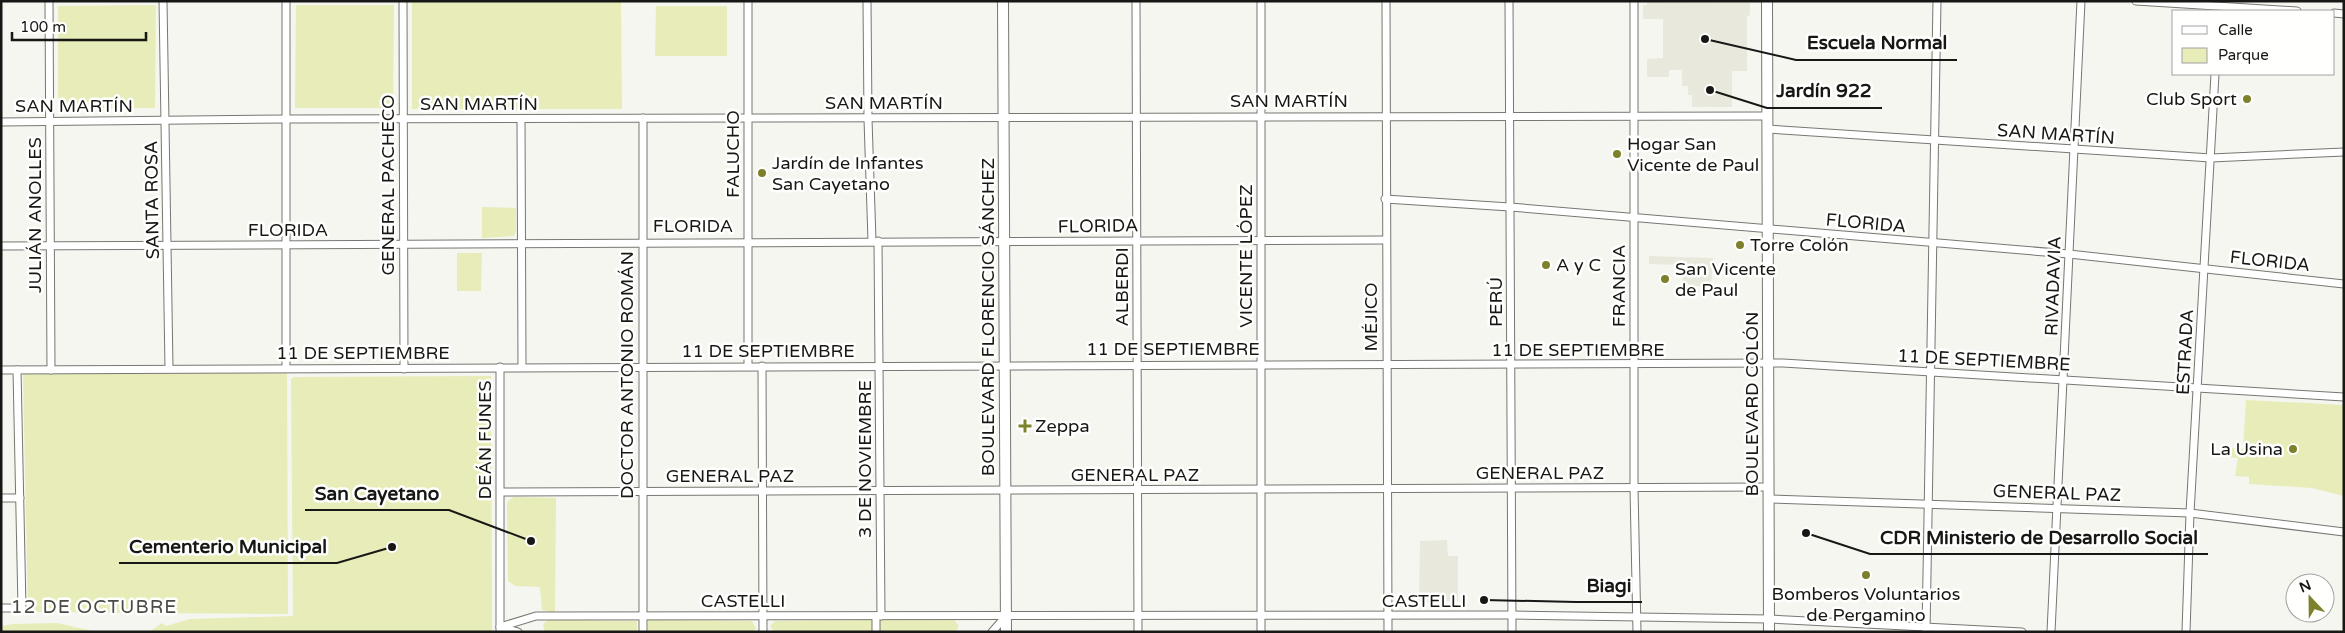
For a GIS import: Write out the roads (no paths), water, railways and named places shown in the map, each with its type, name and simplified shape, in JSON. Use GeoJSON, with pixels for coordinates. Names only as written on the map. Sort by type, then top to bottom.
{"type":"FeatureCollection","features":[{"type":"Feature","properties":{"kind":"main road","name":"BOULEVARD FLORENCIO SÁNCHEZ"},"geometry":{"type":"LineString","coordinates":[[1003,1],[1006,632]]}},
{"type":"Feature","properties":{"kind":"main road","name":"BOULEVARD COLÓN"},"geometry":{"type":"LineString","coordinates":[[1767,1],[1769,632]]}},
{"type":"Feature","properties":{"kind":"street","name":"JULIÁN ANOLLES"},"geometry":{"type":"LineString","coordinates":[[49,1],[51,370]]}},
{"type":"Feature","properties":{"kind":"street","name":"SANTA ROSA"},"geometry":{"type":"LineString","coordinates":[[163,1],[169,368]]}},
{"type":"Feature","properties":{"kind":"street"},"geometry":{"type":"LineString","coordinates":[[286,1],[286,368]]}},
{"type":"Feature","properties":{"kind":"street","name":"GENERAL PACHECO"},"geometry":{"type":"LineString","coordinates":[[403,1],[402,244],[404,369]]}},
{"type":"Feature","properties":{"kind":"street","name":"FALUCHO"},"geometry":{"type":"LineString","coordinates":[[748,1],[748,366]]}},
{"type":"Feature","properties":{"kind":"street","name":"3 DE NOVIEMBRE"},"geometry":{"type":"LineString","coordinates":[[867,1],[868,119],[875,241],[879,366],[879,616],[876,632]]}},
{"type":"Feature","properties":{"kind":"street","name":"ALBERDI"},"geometry":{"type":"LineString","coordinates":[[1136,1],[1138,632]]}},
{"type":"Feature","properties":{"kind":"street","name":"VICENTE LÓPEZ"},"geometry":{"type":"LineString","coordinates":[[1261,1],[1261,632]]}},
{"type":"Feature","properties":{"kind":"street","name":"MÉJICO"},"geometry":{"type":"LineString","coordinates":[[1386,1],[1385,199],[1388,632]]}},
{"type":"Feature","properties":{"kind":"street","name":"PERÚ"},"geometry":{"type":"LineString","coordinates":[[1509,1],[1512,632]]}},
{"type":"Feature","properties":{"kind":"street","name":"FRANCIA"},"geometry":{"type":"LineString","coordinates":[[1634,1],[1634,488],[1637,632]]}},
{"type":"Feature","properties":{"kind":"street"},"geometry":{"type":"LineString","coordinates":[[1926,629],[1937,1]]}},
{"type":"Feature","properties":{"kind":"street","name":"RIVADAVIA"},"geometry":{"type":"LineString","coordinates":[[2051,632],[2064,380],[2072,150],[2081,1]]}},
{"type":"Feature","properties":{"kind":"street"},"geometry":{"type":"LineString","coordinates":[[2136,1],[2281,10]]}},
{"type":"Feature","properties":{"kind":"street","name":"ESTRADA"},"geometry":{"type":"LineString","coordinates":[[2186,632],[2190,513],[2215,75]]}},
{"type":"Feature","properties":{"kind":"street","name":"SAN MARTÍN"},"geometry":{"type":"LineString","coordinates":[[1,122],[286,119],[1767,116]]}},
{"type":"Feature","properties":{"kind":"street","name":"DOCTOR ANTONIO ROMÁN"},"geometry":{"type":"LineString","coordinates":[[643,118],[643,632]]}},
{"type":"Feature","properties":{"kind":"street"},"geometry":{"type":"LineString","coordinates":[[521,119],[522,367]]}},
{"type":"Feature","properties":{"kind":"street","name":"SAN MARTÍN"},"geometry":{"type":"LineString","coordinates":[[1767,130],[2211,158],[2344,152]]}},
{"type":"Feature","properties":{"kind":"street","name":"FLORIDA"},"geometry":{"type":"LineString","coordinates":[[1385,199],[1510,207],[2069,254],[2344,284]]}},
{"type":"Feature","properties":{"kind":"street","name":"FLORIDA"},"geometry":{"type":"LineString","coordinates":[[1,246],[286,246],[748,241],[1386,240]]}},
{"type":"Feature","properties":{"kind":"street","name":"11 DE SEPTIEMBRE"},"geometry":{"type":"LineString","coordinates":[[1,370],[1137,364],[1511,366],[1783,363],[2344,397]]}},
{"type":"Feature","properties":{"kind":"street"},"geometry":{"type":"LineString","coordinates":[[762,366],[763,632]]}},
{"type":"Feature","properties":{"kind":"street","name":"DEÁN FUNES"},"geometry":{"type":"LineString","coordinates":[[500,368],[500,629]]}},
{"type":"Feature","properties":{"kind":"street"},"geometry":{"type":"LineString","coordinates":[[1,608],[22,608],[17,370]]}},
{"type":"Feature","properties":{"kind":"street","name":"GENERAL PAZ"},"geometry":{"type":"LineString","coordinates":[[501,492],[1769,487]]}},
{"type":"Feature","properties":{"kind":"street"},"geometry":{"type":"LineString","coordinates":[[1,498],[20,498]]}},
{"type":"Feature","properties":{"kind":"street","name":"GENERAL PAZ"},"geometry":{"type":"LineString","coordinates":[[1769,499],[2190,513],[2344,532]]}},
{"type":"Feature","properties":{"kind":"street"},"geometry":{"type":"LineString","coordinates":[[992,632],[1006,615]]}},
{"type":"Feature","properties":{"kind":"street","name":"CASTELLI"},"geometry":{"type":"LineString","coordinates":[[500,629],[536,616],[1006,615],[1138,617],[1512,616],[1769,619],[1926,629],[2022,632]]}},
{"type":"Feature","properties":{"kind":"street"},"geometry":{"type":"LineString","coordinates":[[500,629],[518,632]]}},
{"type":"Feature","properties":{"kind":"place","name":"Escuela Normal"},"geometry":{"type":"Point","coordinates":[1705,39]}},
{"type":"Feature","properties":{"kind":"place","name":"Jardín 922"},"geometry":{"type":"Point","coordinates":[1710,90]}},
{"type":"Feature","properties":{"kind":"place","name":"Club Sport"},"geometry":{"type":"Point","coordinates":[2247,99]}},
{"type":"Feature","properties":{"kind":"place","name":"Hogar San Vicente de Paul"},"geometry":{"type":"Point","coordinates":[1617,154]}},
{"type":"Feature","properties":{"kind":"place","name":"Jardín de Infantes San Cayetano"},"geometry":{"type":"Point","coordinates":[762,173]}},
{"type":"Feature","properties":{"kind":"place","name":"Torre Colón"},"geometry":{"type":"Point","coordinates":[1740,245]}},
{"type":"Feature","properties":{"kind":"place","name":"A y C"},"geometry":{"type":"Point","coordinates":[1546,265]}},
{"type":"Feature","properties":{"kind":"place","name":"San Vicente de Paul"},"geometry":{"type":"Point","coordinates":[1665,279]}},
{"type":"Feature","properties":{"kind":"place","name":"Zeppa"},"geometry":{"type":"Point","coordinates":[1025,426]}},
{"type":"Feature","properties":{"kind":"place","name":"La Usina"},"geometry":{"type":"Point","coordinates":[2293,449]}},
{"type":"Feature","properties":{"kind":"place","name":"CDR Ministerio de Desarrollo Social"},"geometry":{"type":"Point","coordinates":[1806,533]}},
{"type":"Feature","properties":{"kind":"place","name":"San Cayetano"},"geometry":{"type":"Point","coordinates":[531,541]}},
{"type":"Feature","properties":{"kind":"place","name":"Cementerio Municipal"},"geometry":{"type":"Point","coordinates":[392,547]}},
{"type":"Feature","properties":{"kind":"place","name":"Bomberos Voluntarios de Pergamino"},"geometry":{"type":"Point","coordinates":[1866,575]}},
{"type":"Feature","properties":{"kind":"place","name":"Biagi"},"geometry":{"type":"Point","coordinates":[1484,600]}},
{"type":"Feature","properties":{"kind":"district","name":"12 DE OCTUBRE"},"geometry":{"type":"Point","coordinates":[94,607]}}]}
